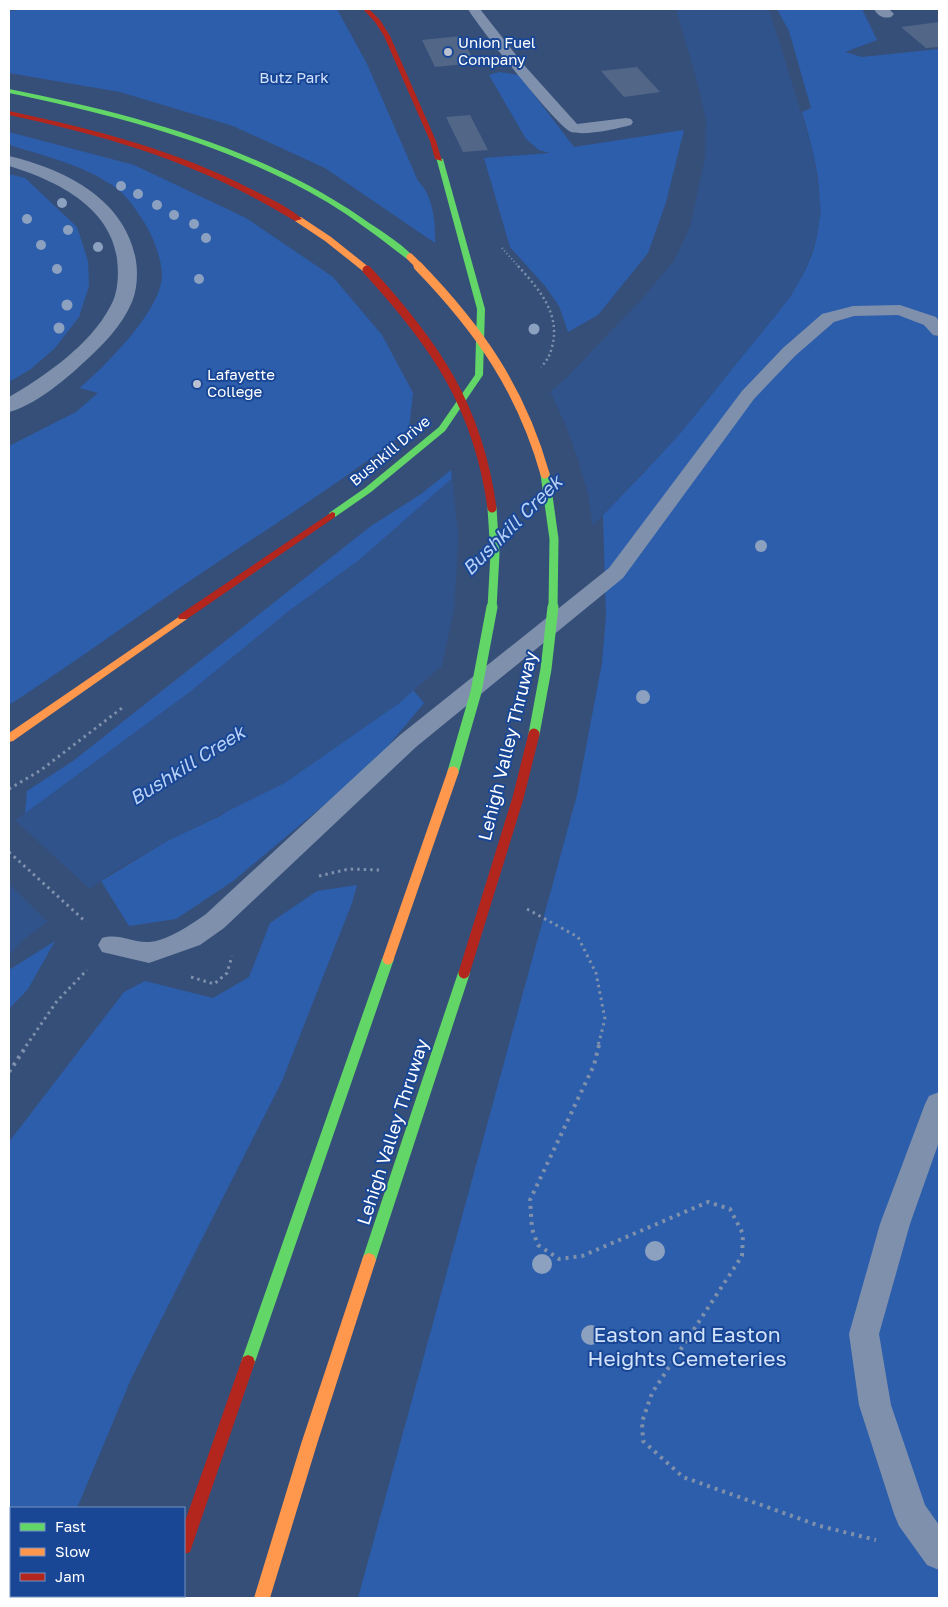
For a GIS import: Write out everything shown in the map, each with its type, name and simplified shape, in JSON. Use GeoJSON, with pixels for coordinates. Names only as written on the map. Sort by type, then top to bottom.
{"type":"FeatureCollection","features":[{"type":"Feature","properties":{"kind":"main road","name":"Bushkill Drive"},"geometry":{"type":"LineString","coordinates":[[9,738],[368,490],[442,429],[479,375],[481,308],[439,160],[387,36],[378,21],[366,9]]}},
{"type":"Feature","properties":{"kind":"main road","name":"Lehigh Valley Thruway"},"geometry":{"type":"LineString","coordinates":[[9,91],[123,115],[234,151],[277,171],[334,202],[387,238],[410,257],[452,299],[489,348],[505,375],[525,418],[541,463],[549,495],[554,532],[554,614],[549,658],[538,715],[520,786],[464,973],[309,1444],[262,1598]]}},
{"type":"Feature","properties":{"kind":"main road"},"geometry":{"type":"LineString","coordinates":[[9,113],[97,132],[202,168],[236,182],[296,216],[346,252],[367,270],[406,310],[454,383],[476,438],[491,498],[494,532],[491,611],[484,652],[471,707],[452,775],[185,1543]]}},
{"type":"Feature","properties":{"kind":"street"},"geometry":{"type":"LineString","coordinates":[[9,161],[40,171],[71,186],[98,204],[107,213],[124,241],[128,263],[123,299],[110,323],[83,354],[50,381],[9,406]]}},
{"type":"Feature","properties":{"kind":"lane"},"geometry":{"type":"LineString","coordinates":[[474,9],[519,68],[573,128],[582,129],[626,122]]}},
{"type":"Feature","properties":{"kind":"lane"},"geometry":{"type":"LineString","coordinates":[[111,945],[149,953],[191,938],[215,921],[408,741],[616,573],[748,394],[789,352],[828,318],[853,311],[900,310],[930,320],[939,331]]}},
{"type":"Feature","properties":{"kind":"lane"},"geometry":{"type":"LineString","coordinates":[[939,1104],[895,1224],[864,1334],[875,1405],[911,1514],[939,1553]]}},
{"type":"Feature","properties":{"kind":"path"},"geometry":{"type":"LineString","coordinates":[[9,852],[111,945],[57,1001],[9,1072]]}},
{"type":"Feature","properties":{"kind":"path"},"geometry":{"type":"LineString","coordinates":[[316,878],[333,871],[360,868],[388,871]]}},
{"type":"Feature","properties":{"kind":"path"},"geometry":{"type":"LineString","coordinates":[[518,904],[578,937],[596,973],[605,1018],[594,1065],[530,1200],[532,1228],[538,1245],[559,1259],[582,1256],[708,1202],[730,1208],[743,1234],[742,1256],[652,1393],[642,1422],[644,1441],[684,1477],[820,1526],[884,1542]]}},
{"type":"Feature","properties":{"kind":"path"},"geometry":{"type":"LineString","coordinates":[[149,953],[170,971],[214,984],[227,973],[234,948]]}},
{"type":"Feature","properties":{"kind":"green space","name":"Butz Park"},"geometry":{"type":"Polygon","coordinates":[[[26,9],[337,9],[367,64],[418,181],[430,201],[434,218],[435,243],[325,168],[233,126],[120,92],[9,73],[9,11],[26,9]]]}},
{"type":"Feature","properties":{"kind":"green space","name":"Easton and Easton Heights Cemeteries"},"geometry":{"type":"Polygon","coordinates":[[[777,9],[862,9],[877,40],[845,52],[862,57],[939,49],[939,1598],[358,1598],[577,795],[602,663],[606,616],[603,515],[686,426],[775,316],[797,286],[812,253],[817,235],[820,204],[819,188],[811,142],[802,112],[811,108],[789,31],[777,9]]]}},
{"type":"Feature","properties":{"kind":"green space"},"geometry":{"type":"Polygon","coordinates":[[[499,72],[519,75],[574,147],[684,130],[666,202],[648,253],[598,315],[568,332],[559,306],[545,286],[510,247],[484,158],[550,153],[539,150],[526,139],[489,75],[499,72]]]}},
{"type":"Feature","properties":{"kind":"green space","name":"Lafayette College"},"geometry":{"type":"Polygon","coordinates":[[[9,132],[134,165],[246,218],[333,277],[382,335],[413,393],[409,429],[384,449],[9,705],[9,446],[76,412],[98,393],[80,388],[117,352],[142,321],[159,290],[162,269],[151,234],[122,193],[112,185],[88,172],[51,157],[12,146],[9,143],[9,132]]]}},
{"type":"Feature","properties":{"kind":"green space"},"geometry":{"type":"Polygon","coordinates":[[[9,174],[25,178],[77,227],[88,261],[89,286],[79,317],[55,348],[31,369],[9,382],[9,174]]]}},
{"type":"Feature","properties":{"kind":"green space"},"geometry":{"type":"Polygon","coordinates":[[[451,470],[452,480],[358,561],[289,611],[190,692],[25,814],[27,791],[73,761],[371,526],[421,494],[451,470]]]}},
{"type":"Feature","properties":{"kind":"green space"},"geometry":{"type":"Polygon","coordinates":[[[413,690],[424,703],[373,764],[233,881],[176,919],[129,926],[101,881],[169,840],[220,816],[398,704],[413,690]]]}},
{"type":"Feature","properties":{"kind":"green space"},"geometry":{"type":"Polygon","coordinates":[[[357,885],[352,903],[282,1081],[131,1379],[77,1507],[10,1507],[10,1597],[40,1597],[9,1598],[9,1142],[124,992],[145,981],[213,998],[249,977],[270,923],[317,891],[357,885]]]}},
{"type":"Feature","properties":{"kind":"green space"},"geometry":{"type":"Polygon","coordinates":[[[55,941],[28,989],[9,1009],[9,970],[55,941]]]}},
{"type":"Feature","properties":{"kind":"water","name":"Bushkill Creek"},"geometry":{"type":"Polygon","coordinates":[[[676,9],[769,9],[813,151],[821,210],[817,237],[806,267],[791,296],[679,435],[546,575],[398,704],[285,783],[169,840],[111,873],[22,941],[9,955],[9,825],[190,692],[289,611],[358,561],[567,377],[641,300],[674,261],[690,227],[705,158],[706,120],[676,9]]]}},
{"type":"Feature","properties":{"kind":"pier"},"geometry":{"type":"Polygon","coordinates":[[[549,389],[567,428],[578,460],[588,494],[593,529],[547,577],[441,670],[454,609],[457,567],[458,533],[452,476],[549,389]]]}},
{"type":"Feature","properties":{"kind":"pier"},"geometry":{"type":"Polygon","coordinates":[[[15,820],[92,891],[50,924],[9,884],[9,825],[15,820]]]}},
{"type":"Feature","properties":{"kind":"building"},"geometry":{"type":"Polygon","coordinates":[[[939,22],[939,47],[926,48],[901,27],[939,22]]]}},
{"type":"Feature","properties":{"kind":"building"},"geometry":{"type":"Polygon","coordinates":[[[461,36],[475,63],[435,67],[422,40],[461,36]]]}},
{"type":"Feature","properties":{"kind":"building"},"geometry":{"type":"Polygon","coordinates":[[[637,67],[660,92],[624,97],[601,71],[637,67]]]}},
{"type":"Feature","properties":{"kind":"building"},"geometry":{"type":"Polygon","coordinates":[[[470,115],[488,150],[463,152],[446,117],[470,115]]]}},
{"type":"Feature","properties":{"kind":"traffic: fast"},"geometry":{"type":"LineString","coordinates":[[9,91],[128,118],[243,157],[280,174],[341,207],[410,257]]}},
{"type":"Feature","properties":{"kind":"traffic: fast"},"geometry":{"type":"LineString","coordinates":[[332,515],[368,490],[442,429],[479,375],[481,309],[439,159]]}},
{"type":"Feature","properties":{"kind":"traffic: fast"},"geometry":{"type":"LineString","coordinates":[[534,734],[546,669],[555,572],[551,507],[545,474]]}},
{"type":"Feature","properties":{"kind":"traffic: fast"},"geometry":{"type":"LineString","coordinates":[[453,772],[469,719],[488,637],[492,609],[495,554],[492,508]]}},
{"type":"Feature","properties":{"kind":"traffic: fast"},"geometry":{"type":"LineString","coordinates":[[248,1362],[388,959]]}},
{"type":"Feature","properties":{"kind":"traffic: fast"},"geometry":{"type":"LineString","coordinates":[[369,1260],[464,973]]}},
{"type":"Feature","properties":{"kind":"traffic: slow"},"geometry":{"type":"LineString","coordinates":[[298,219],[328,239],[367,270]]}},
{"type":"Feature","properties":{"kind":"traffic: slow"},"geometry":{"type":"LineString","coordinates":[[410,257],[433,280],[475,330],[493,356],[510,384],[524,413],[536,443],[545,474]]}},
{"type":"Feature","properties":{"kind":"traffic: slow"},"geometry":{"type":"LineString","coordinates":[[9,738],[183,617]]}},
{"type":"Feature","properties":{"kind":"traffic: slow"},"geometry":{"type":"LineString","coordinates":[[388,959],[453,772]]}},
{"type":"Feature","properties":{"kind":"traffic: slow"},"geometry":{"type":"LineString","coordinates":[[262,1598],[309,1444],[369,1260]]}},
{"type":"Feature","properties":{"kind":"traffic: jam"},"geometry":{"type":"LineString","coordinates":[[366,9],[378,21],[387,36],[439,159]]}},
{"type":"Feature","properties":{"kind":"traffic: jam"},"geometry":{"type":"LineString","coordinates":[[9,113],[85,130],[159,152],[230,181],[298,219]]}},
{"type":"Feature","properties":{"kind":"traffic: jam"},"geometry":{"type":"LineString","coordinates":[[367,270],[412,321],[450,378],[466,409],[479,441],[487,474],[492,508]]}},
{"type":"Feature","properties":{"kind":"traffic: jam"},"geometry":{"type":"LineString","coordinates":[[183,617],[332,515]]}},
{"type":"Feature","properties":{"kind":"traffic: jam"},"geometry":{"type":"LineString","coordinates":[[464,973],[518,798],[534,734]]}},
{"type":"Feature","properties":{"kind":"traffic: jam"},"geometry":{"type":"LineString","coordinates":[[185,1543],[248,1362]]}},
{"type":"Feature","properties":{"kind":"place","name":"Union Fuel Company"},"geometry":{"type":"Point","coordinates":[448,52]}},
{"type":"Feature","properties":{"kind":"place","name":"Lafayette College"},"geometry":{"type":"Point","coordinates":[197,384]}}]}
